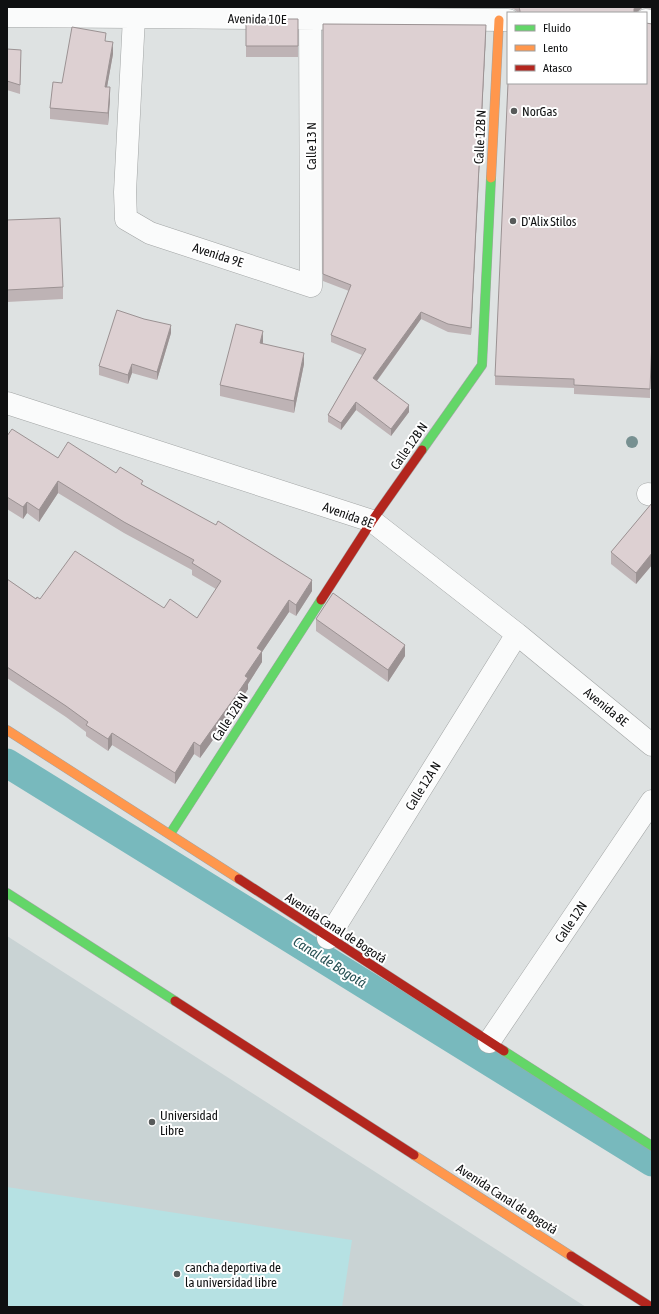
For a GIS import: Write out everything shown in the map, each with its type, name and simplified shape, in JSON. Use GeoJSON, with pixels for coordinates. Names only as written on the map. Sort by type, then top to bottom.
{"type":"FeatureCollection","features":[{"type":"Feature","properties":{"kind":"main road","name":"Calle 12B N"},"geometry":{"type":"LineString","coordinates":[[170,834],[372,521],[482,365],[504,20]]}},
{"type":"Feature","properties":{"kind":"main road","name":"Avenida Canal de Bogotá"},"geometry":{"type":"LineString","coordinates":[[7,730],[652,1146]]}},
{"type":"Feature","properties":{"kind":"main road","name":"Avenida Canal de Bogotá"},"geometry":{"type":"LineString","coordinates":[[7,893],[651,1307]]}},
{"type":"Feature","properties":{"kind":"street","name":"Avenida 10E"},"geometry":{"type":"LineString","coordinates":[[7,16],[134,17],[310,13],[504,20]]}},
{"type":"Feature","properties":{"kind":"street","name":"Calle 13 N"},"geometry":{"type":"LineString","coordinates":[[310,13],[311,286]]}},
{"type":"Feature","properties":{"kind":"street","name":"Avenida 9E"},"geometry":{"type":"LineString","coordinates":[[134,17],[125,192],[126,219],[150,233],[311,286]]}},
{"type":"Feature","properties":{"kind":"street","name":"Avenida 8E"},"geometry":{"type":"LineString","coordinates":[[7,403],[372,521],[517,634],[652,745]]}},
{"type":"Feature","properties":{"kind":"street","name":"Calle 12A N"},"geometry":{"type":"LineString","coordinates":[[328,938],[517,634]]}},
{"type":"Feature","properties":{"kind":"street","name":"Calle 12N"},"geometry":{"type":"LineString","coordinates":[[489,1042],[652,801]]}},
{"type":"Feature","properties":{"kind":"shaded area","name":"Universidad Libre"},"geometry":{"type":"Polygon","coordinates":[[[7,936],[586,1307],[7,1307],[7,936]]]}},
{"type":"Feature","properties":{"kind":"shaded area","name":"cancha deportiva de la universidad libre"},"geometry":{"type":"Polygon","coordinates":[[[7,1187],[352,1240],[342,1307],[7,1307],[7,1187]]]}},
{"type":"Feature","properties":{"kind":"building"},"geometry":{"type":"Polygon","coordinates":[[[519,7],[635,7],[634,12],[520,11],[519,7]]]}},
{"type":"Feature","properties":{"kind":"building"},"geometry":{"type":"Polygon","coordinates":[[[246,19],[298,19],[298,46],[246,46],[246,19]]]}},
{"type":"Feature","properties":{"kind":"building"},"geometry":{"type":"Polygon","coordinates":[[[647,23],[652,24],[652,340],[650,389],[574,385],[574,379],[495,376],[508,84],[647,84],[647,23]]]}},
{"type":"Feature","properties":{"kind":"building"},"geometry":{"type":"Polygon","coordinates":[[[323,24],[486,25],[471,328],[448,324],[421,312],[373,378],[409,405],[391,429],[356,402],[341,423],[328,415],[366,349],[331,335],[351,285],[323,274],[323,24]]]}},
{"type":"Feature","properties":{"kind":"building"},"geometry":{"type":"Polygon","coordinates":[[[72,27],[106,33],[105,41],[113,42],[105,87],[110,87],[108,113],[50,108],[53,82],[62,83],[72,27]]]}},
{"type":"Feature","properties":{"kind":"building"},"geometry":{"type":"Polygon","coordinates":[[[7,49],[21,50],[20,85],[7,81],[7,49]]]}},
{"type":"Feature","properties":{"kind":"building"},"geometry":{"type":"Polygon","coordinates":[[[60,218],[63,287],[7,290],[7,220],[60,218]]]}},
{"type":"Feature","properties":{"kind":"building"},"geometry":{"type":"Polygon","coordinates":[[[117,310],[144,319],[171,325],[157,372],[132,364],[128,375],[99,366],[117,310]]]}},
{"type":"Feature","properties":{"kind":"building"},"geometry":{"type":"Polygon","coordinates":[[[236,324],[263,331],[260,343],[304,353],[294,401],[220,385],[236,324]]]}},
{"type":"Feature","properties":{"kind":"building"},"geometry":{"type":"Polygon","coordinates":[[[12,429],[58,458],[68,442],[116,473],[120,467],[143,481],[141,484],[216,525],[218,521],[312,580],[296,605],[289,600],[257,648],[262,651],[245,676],[248,678],[200,746],[194,742],[175,773],[112,733],[108,739],[86,725],[88,722],[66,706],[7,667],[7,579],[36,599],[37,597],[40,599],[75,551],[164,608],[170,599],[197,618],[221,581],[192,563],[194,560],[124,522],[58,481],[39,510],[27,502],[23,507],[7,497],[7,436],[12,429]]]}},
{"type":"Feature","properties":{"kind":"building"},"geometry":{"type":"Polygon","coordinates":[[[652,503],[652,553],[636,573],[611,552],[652,503]]]}},
{"type":"Feature","properties":{"kind":"building"},"geometry":{"type":"Polygon","coordinates":[[[333,593],[405,645],[388,670],[316,619],[333,593]]]}},
{"type":"Feature","properties":{"kind":"waterway","name":"Canal de Bogotá"},"geometry":{"type":"LineString","coordinates":[[7,763],[652,1162]]}},
{"type":"Feature","properties":{"kind":"traffic: fast"},"geometry":{"type":"LineString","coordinates":[[422,450],[482,365],[491,178]]}},
{"type":"Feature","properties":{"kind":"traffic: fast"},"geometry":{"type":"LineString","coordinates":[[170,834],[321,600]]}},
{"type":"Feature","properties":{"kind":"traffic: fast"},"geometry":{"type":"LineString","coordinates":[[7,893],[175,1001]]}},
{"type":"Feature","properties":{"kind":"traffic: fast"},"geometry":{"type":"LineString","coordinates":[[504,1051],[652,1146]]}},
{"type":"Feature","properties":{"kind":"traffic: slow"},"geometry":{"type":"LineString","coordinates":[[491,178],[499,20]]}},
{"type":"Feature","properties":{"kind":"traffic: slow"},"geometry":{"type":"LineString","coordinates":[[7,730],[239,879]]}},
{"type":"Feature","properties":{"kind":"traffic: slow"},"geometry":{"type":"LineString","coordinates":[[414,1155],[571,1256]]}},
{"type":"Feature","properties":{"kind":"traffic: jam"},"geometry":{"type":"LineString","coordinates":[[321,600],[372,521],[422,450]]}},
{"type":"Feature","properties":{"kind":"traffic: jam"},"geometry":{"type":"LineString","coordinates":[[239,879],[504,1051]]}},
{"type":"Feature","properties":{"kind":"traffic: jam"},"geometry":{"type":"LineString","coordinates":[[175,1001],[414,1155]]}},
{"type":"Feature","properties":{"kind":"traffic: jam"},"geometry":{"type":"LineString","coordinates":[[571,1256],[651,1307]]}},
{"type":"Feature","properties":{"kind":"place","name":"NorGas"},"geometry":{"type":"Point","coordinates":[514,111]}},
{"type":"Feature","properties":{"kind":"place","name":"D'Alix Stilos"},"geometry":{"type":"Point","coordinates":[513,221]}},
{"type":"Feature","properties":{"kind":"place","name":"Universidad Libre"},"geometry":{"type":"Point","coordinates":[152,1122]}},
{"type":"Feature","properties":{"kind":"place","name":"cancha deportiva de la universidad libre"},"geometry":{"type":"Point","coordinates":[177,1274]}}]}
